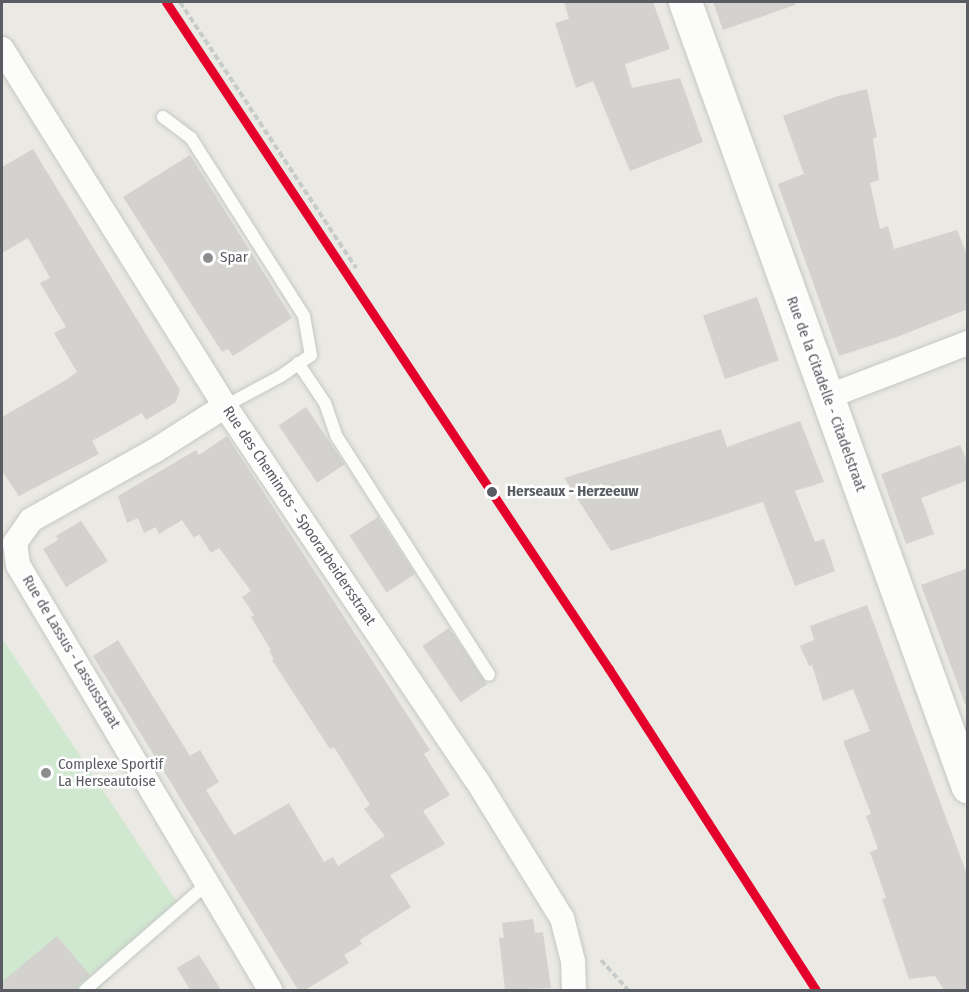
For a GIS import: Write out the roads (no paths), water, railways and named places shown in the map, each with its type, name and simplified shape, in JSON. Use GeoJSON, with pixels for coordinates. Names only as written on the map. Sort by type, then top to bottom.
{"type":"FeatureCollection","features":[{"type":"Feature","properties":{"kind":"street","name":"Rue de la Citadelle - Citadelstraat"},"geometry":{"type":"LineString","coordinates":[[686,2],[968,787]]}},
{"type":"Feature","properties":{"kind":"street","name":"Rue des Cheminots - Spoorarbeidersstraat"},"geometry":{"type":"LineString","coordinates":[[2,49],[225,406],[476,779],[562,918],[573,961],[574,990]]}},
{"type":"Feature","properties":{"kind":"street"},"geometry":{"type":"LineString","coordinates":[[827,397],[968,344]]}},
{"type":"Feature","properties":{"kind":"street","name":"Rue de Lassus - Lassusstraat"},"geometry":{"type":"LineString","coordinates":[[225,406],[154,451],[32,520],[15,543],[18,565],[270,990]]}},
{"type":"Feature","properties":{"kind":"lane"},"geometry":{"type":"LineString","coordinates":[[163,117],[191,138],[304,316],[311,355],[281,376],[225,406]]}},
{"type":"Feature","properties":{"kind":"lane"},"geometry":{"type":"LineString","coordinates":[[298,363],[325,403],[337,437],[489,675]]}},
{"type":"Feature","properties":{"kind":"lane"},"geometry":{"type":"LineString","coordinates":[[85,990],[207,884]]}},
{"type":"Feature","properties":{"kind":"place","name":"Spar"},"geometry":{"type":"Point","coordinates":[208,258]}},
{"type":"Feature","properties":{"kind":"place","name":"Herseaux - Herzeeuw"},"geometry":{"type":"Point","coordinates":[492,492]}},
{"type":"Feature","properties":{"kind":"place","name":"Complexe Sportif La Herseautoise"},"geometry":{"type":"Point","coordinates":[46,773]}}]}
